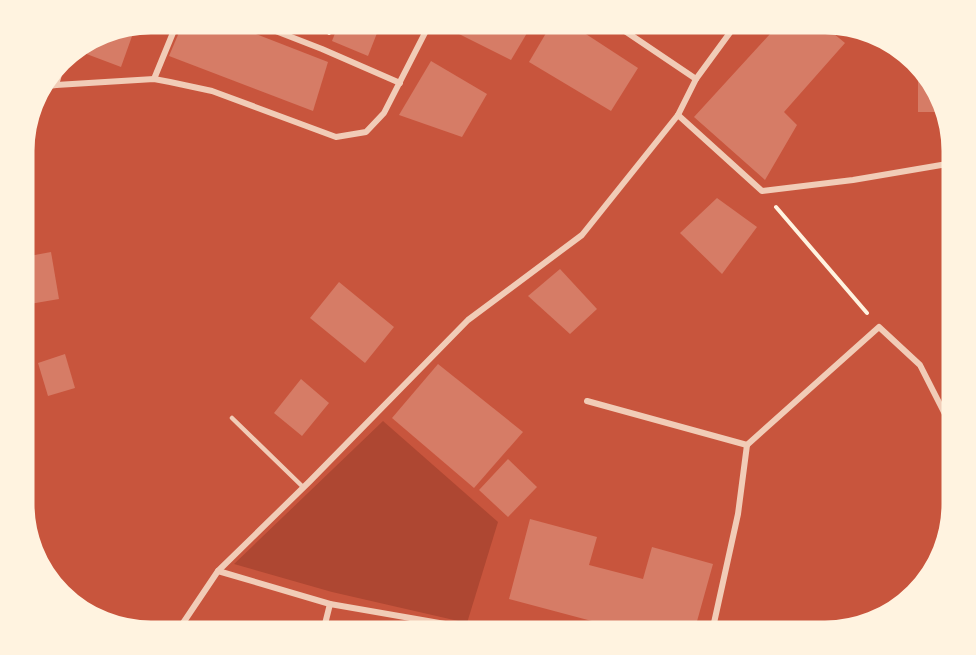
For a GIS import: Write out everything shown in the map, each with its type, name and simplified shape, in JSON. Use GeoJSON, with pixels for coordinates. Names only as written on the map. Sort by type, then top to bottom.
{"type":"FeatureCollection","features":[{"type":"Feature","properties":{"kind":"street"},"geometry":{"type":"LineString","coordinates":[[154,79],[173,33]]}},
{"type":"Feature","properties":{"kind":"street"},"geometry":{"type":"LineString","coordinates":[[282,33],[400,83]]}},
{"type":"Feature","properties":{"kind":"street"},"geometry":{"type":"LineString","coordinates":[[53,85],[154,79],[212,91],[336,137],[366,132],[384,113],[424,33]]}},
{"type":"Feature","properties":{"kind":"street"},"geometry":{"type":"LineString","coordinates":[[629,33],[696,79]]}},
{"type":"Feature","properties":{"kind":"street"},"geometry":{"type":"LineString","coordinates":[[184,622],[218,571],[468,320],[582,235],[678,115],[696,79],[729,33]]}},
{"type":"Feature","properties":{"kind":"street"},"geometry":{"type":"LineString","coordinates":[[56,85],[58,79]]}},
{"type":"Feature","properties":{"kind":"street"},"geometry":{"type":"LineString","coordinates":[[678,115],[762,191],[853,180],[943,165]]}},
{"type":"Feature","properties":{"kind":"street"},"geometry":{"type":"LineString","coordinates":[[713,622],[738,514],[747,445],[879,327],[920,365],[943,410]]}},
{"type":"Feature","properties":{"kind":"street"},"geometry":{"type":"LineString","coordinates":[[587,401],[747,445]]}},
{"type":"Feature","properties":{"kind":"street"},"geometry":{"type":"LineString","coordinates":[[218,571],[330,604],[434,622]]}},
{"type":"Feature","properties":{"kind":"street"},"geometry":{"type":"LineString","coordinates":[[326,622],[330,604]]}},
{"type":"Feature","properties":{"kind":"lane"},"geometry":{"type":"LineString","coordinates":[[232,418],[303,487]]}},
{"type":"Feature","properties":{"kind":"path"},"geometry":{"type":"LineString","coordinates":[[762,191],[879,327]]}},
{"type":"Feature","properties":{"kind":"shaded area"},"geometry":{"type":"Polygon","coordinates":[[[383,421],[498,522],[467,622],[332,592],[234,564],[383,421]]]}},
{"type":"Feature","properties":{"kind":"building"},"geometry":{"type":"Polygon","coordinates":[[[179,33],[254,33],[328,62],[313,111],[169,56],[179,33]]]}},
{"type":"Feature","properties":{"kind":"building"},"geometry":{"type":"Polygon","coordinates":[[[335,33],[377,33],[368,56],[332,41],[335,33]]]}},
{"type":"Feature","properties":{"kind":"building"},"geometry":{"type":"Polygon","coordinates":[[[457,33],[527,33],[511,60],[457,33]]]}},
{"type":"Feature","properties":{"kind":"building"},"geometry":{"type":"Polygon","coordinates":[[[546,33],[584,33],[638,68],[611,111],[529,62],[546,33]]]}},
{"type":"Feature","properties":{"kind":"building"},"geometry":{"type":"Polygon","coordinates":[[[771,33],[834,34],[845,43],[784,112],[797,125],[765,180],[694,117],[771,33]]]}},
{"type":"Feature","properties":{"kind":"building"},"geometry":{"type":"Polygon","coordinates":[[[133,34],[121,67],[85,53],[113,39],[133,34]]]}},
{"type":"Feature","properties":{"kind":"building"},"geometry":{"type":"Polygon","coordinates":[[[431,61],[487,94],[462,137],[399,115],[431,61]]]}},
{"type":"Feature","properties":{"kind":"building"},"geometry":{"type":"Polygon","coordinates":[[[918,78],[936,112],[918,112],[918,78]]]}},
{"type":"Feature","properties":{"kind":"building"},"geometry":{"type":"Polygon","coordinates":[[[717,198],[757,227],[722,274],[680,233],[717,198]]]}},
{"type":"Feature","properties":{"kind":"building"},"geometry":{"type":"Polygon","coordinates":[[[51,252],[59,299],[33,303],[33,255],[51,252]]]}},
{"type":"Feature","properties":{"kind":"building"},"geometry":{"type":"Polygon","coordinates":[[[560,269],[597,309],[570,334],[528,296],[560,269]]]}},
{"type":"Feature","properties":{"kind":"building"},"geometry":{"type":"Polygon","coordinates":[[[339,282],[394,327],[365,363],[310,318],[339,282]]]}},
{"type":"Feature","properties":{"kind":"building"},"geometry":{"type":"Polygon","coordinates":[[[65,354],[75,388],[48,396],[38,363],[65,354]]]}},
{"type":"Feature","properties":{"kind":"building"},"geometry":{"type":"Polygon","coordinates":[[[438,364],[523,432],[474,488],[392,418],[438,364]]]}},
{"type":"Feature","properties":{"kind":"building"},"geometry":{"type":"Polygon","coordinates":[[[301,379],[329,403],[302,436],[274,413],[301,379]]]}},
{"type":"Feature","properties":{"kind":"building"},"geometry":{"type":"Polygon","coordinates":[[[508,459],[537,487],[508,517],[479,490],[508,459]]]}},
{"type":"Feature","properties":{"kind":"building"},"geometry":{"type":"Polygon","coordinates":[[[530,519],[597,537],[589,565],[643,579],[652,547],[713,564],[697,622],[595,622],[509,599],[530,519]]]}}]}
